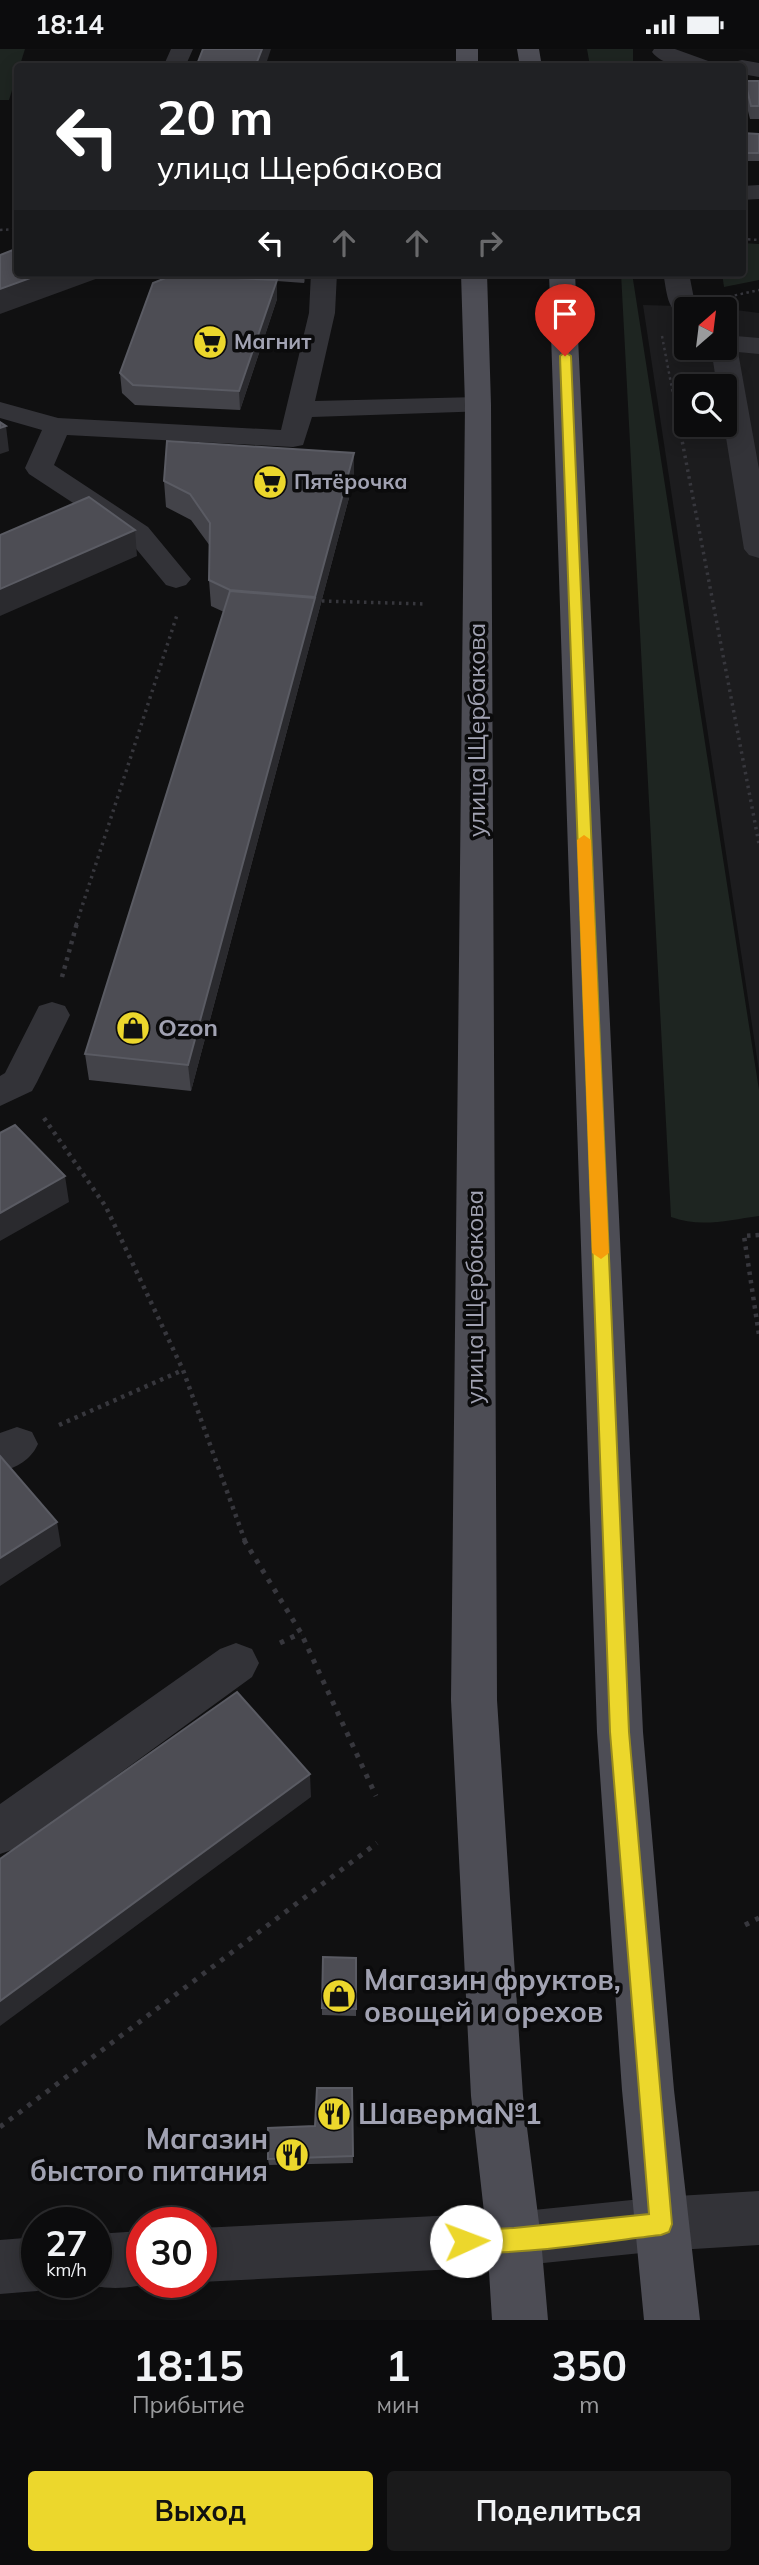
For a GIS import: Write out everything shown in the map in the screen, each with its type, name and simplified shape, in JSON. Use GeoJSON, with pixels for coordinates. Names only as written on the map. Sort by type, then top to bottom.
{"type":"FeatureCollection","features":[{"type":"Feature","properties":{"kind":"main road","name":"улица Щербакова"},"geometry":{"type":"LineString","coordinates":[[474,277],[478,405],[474,1700],[497,2096],[514,2239],[520,2320]]}},
{"type":"Feature","properties":{"kind":"main road"},"geometry":{"type":"LineString","coordinates":[[562,277],[620,1732],[661,2224],[673,2320]]}},
{"type":"Feature","properties":{"kind":"street"},"geometry":{"type":"LineString","coordinates":[[663,56],[689,63]]}},
{"type":"Feature","properties":{"kind":"street"},"geometry":{"type":"LineString","coordinates":[[0,409],[57,426],[293,439],[322,313],[324,277]]}},
{"type":"Feature","properties":{"kind":"street"},"geometry":{"type":"LineString","coordinates":[[677,277],[681,297]]}},
{"type":"Feature","properties":{"kind":"street"},"geometry":{"type":"LineString","coordinates":[[737,344],[759,346]]}},
{"type":"Feature","properties":{"kind":"street"},"geometry":{"type":"LineString","coordinates":[[726,361],[759,549]]}},
{"type":"Feature","properties":{"kind":"street"},"geometry":{"type":"LineString","coordinates":[[300,408],[478,405]]}},
{"type":"Feature","properties":{"kind":"street"},"geometry":{"type":"LineString","coordinates":[[57,426],[39,468],[138,533],[176,579]]}},
{"type":"Feature","properties":{"kind":"street"},"geometry":{"type":"LineString","coordinates":[[9,1088],[52,1015]]}},
{"type":"Feature","properties":{"kind":"street"},"geometry":{"type":"LineString","coordinates":[[0,1832],[236,1663]]}},
{"type":"Feature","properties":{"kind":"street"},"geometry":{"type":"LineString","coordinates":[[217,2254],[514,2239],[661,2224],[759,2218]]}},
{"type":"Feature","properties":{"kind":"street"},"geometry":{"type":"LineString","coordinates":[[0,2267],[21,2266]]}},
{"type":"Feature","properties":{"kind":"path"},"geometry":{"type":"LineString","coordinates":[[661,333],[759,844]]}},
{"type":"Feature","properties":{"kind":"path"},"geometry":{"type":"LineString","coordinates":[[52,1015],[78,919],[184,592],[176,579]]}},
{"type":"Feature","properties":{"kind":"path"},"geometry":{"type":"LineString","coordinates":[[322,601],[426,604]]}},
{"type":"Feature","properties":{"kind":"path"},"geometry":{"type":"LineString","coordinates":[[9,1088],[106,1207],[183,1370],[244,1540],[301,1633],[376,1796]]}},
{"type":"Feature","properties":{"kind":"path"},"geometry":{"type":"LineString","coordinates":[[759,1235],[744,1236],[759,1335]]}},
{"type":"Feature","properties":{"kind":"path"},"geometry":{"type":"LineString","coordinates":[[9,1449],[183,1370]]}},
{"type":"Feature","properties":{"kind":"path"},"geometry":{"type":"LineString","coordinates":[[0,2127],[377,1843]]}},
{"type":"Feature","properties":{"kind":"path"},"geometry":{"type":"LineString","coordinates":[[745,1925],[759,1918]]}},
{"type":"Feature","properties":{"kind":"shaded area"},"geometry":{"type":"Polygon","coordinates":[[[0,49],[25,49],[21,63],[14,63],[14,84],[9,100],[0,100],[0,49]]]}},
{"type":"Feature","properties":{"kind":"shaded area"},"geometry":{"type":"Polygon","coordinates":[[[587,49],[633,49],[633,63],[589,63],[587,49]]]}},
{"type":"Feature","properties":{"kind":"shaded area"},"geometry":{"type":"Polygon","coordinates":[[[746,243],[759,244],[759,280],[724,287],[723,277],[746,277],[746,243]]]}},
{"type":"Feature","properties":{"kind":"shaded area"},"geometry":{"type":"Polygon","coordinates":[[[621,277],[633,277],[759,1090],[759,1216],[715,1222],[693,1222],[671,1217],[621,277]]]}},
{"type":"Feature","properties":{"kind":"shaded area"},"geometry":{"type":"Polygon","coordinates":[[[643,305],[674,306],[674,361],[737,361],[737,310],[759,313],[759,1071],[643,305]]]}},
{"type":"Feature","properties":{"kind":"building"},"geometry":{"type":"Polygon","coordinates":[[[203,49],[262,49],[257,63],[198,63],[203,49]]]}},
{"type":"Feature","properties":{"kind":"building"},"geometry":{"type":"Polygon","coordinates":[[[746,81],[759,81],[759,106],[751,106],[746,81]]]}},
{"type":"Feature","properties":{"kind":"building"},"geometry":{"type":"Polygon","coordinates":[[[746,133],[759,134],[759,153],[746,153],[746,133]]]}},
{"type":"Feature","properties":{"kind":"building"},"geometry":{"type":"Polygon","coordinates":[[[14,250],[14,277],[33,277],[0,289],[0,255],[14,250]]]}},
{"type":"Feature","properties":{"kind":"building"},"geometry":{"type":"Polygon","coordinates":[[[168,277],[277,280],[239,391],[133,385],[120,373],[153,283],[168,277]]]}},
{"type":"Feature","properties":{"kind":"building"},"geometry":{"type":"Polygon","coordinates":[[[167,441],[354,453],[315,597],[230,590],[209,580],[210,523],[190,494],[164,481],[167,441]]]}},
{"type":"Feature","properties":{"kind":"building"},"geometry":{"type":"Polygon","coordinates":[[[89,497],[135,530],[0,589],[0,535],[89,497]]]}},
{"type":"Feature","properties":{"kind":"building"},"geometry":{"type":"Polygon","coordinates":[[[230,591],[315,598],[188,1065],[85,1054],[230,591]]]}},
{"type":"Feature","properties":{"kind":"building"},"geometry":{"type":"Polygon","coordinates":[[[15,1125],[65,1176],[0,1213],[0,1133],[15,1125]]]}},
{"type":"Feature","properties":{"kind":"building"},"geometry":{"type":"Polygon","coordinates":[[[0,1456],[57,1522],[0,1558],[0,1456]]]}},
{"type":"Feature","properties":{"kind":"building"},"geometry":{"type":"Polygon","coordinates":[[[237,1692],[310,1774],[0,2001],[0,1859],[237,1692]]]}},
{"type":"Feature","properties":{"kind":"building","name":"Магазин фруктов, овощей и орехов"},"geometry":{"type":"Polygon","coordinates":[[[323,1957],[356,1958],[356,2009],[322,2008],[323,1957]]]}},
{"type":"Feature","properties":{"kind":"building"},"geometry":{"type":"Polygon","coordinates":[[[317,2088],[352,2088],[353,2156],[268,2159],[268,2128],[315,2126],[317,2088]]]}},
{"type":"Feature","properties":{"kind":"slow traffic"},"geometry":{"type":"LineString","coordinates":[[584,840],[601,1253]]}},
{"type":"Feature","properties":{"kind":"place","name":"Магнит"},"geometry":{"type":"Point","coordinates":[210,342]}},
{"type":"Feature","properties":{"kind":"place","name":"Пятёрочка"},"geometry":{"type":"Point","coordinates":[270,482]}},
{"type":"Feature","properties":{"kind":"place","name":"Ozon"},"geometry":{"type":"Point","coordinates":[133,1028]}},
{"type":"Feature","properties":{"kind":"place","name":"Магазин фруктов, овощей и орехов"},"geometry":{"type":"Point","coordinates":[339,1996]}},
{"type":"Feature","properties":{"kind":"place","name":"Шаверма№1"},"geometry":{"type":"Point","coordinates":[334,2114]}},
{"type":"Feature","properties":{"kind":"place","name":"Магазин быстого питания"},"geometry":{"type":"Point","coordinates":[292,2155]}},
{"type":"Feature","properties":{"kind":"route"},"geometry":{"type":"LineString","coordinates":[[466,2241],[514,2239],[661,2224],[620,1732],[565,356]]}}]}
